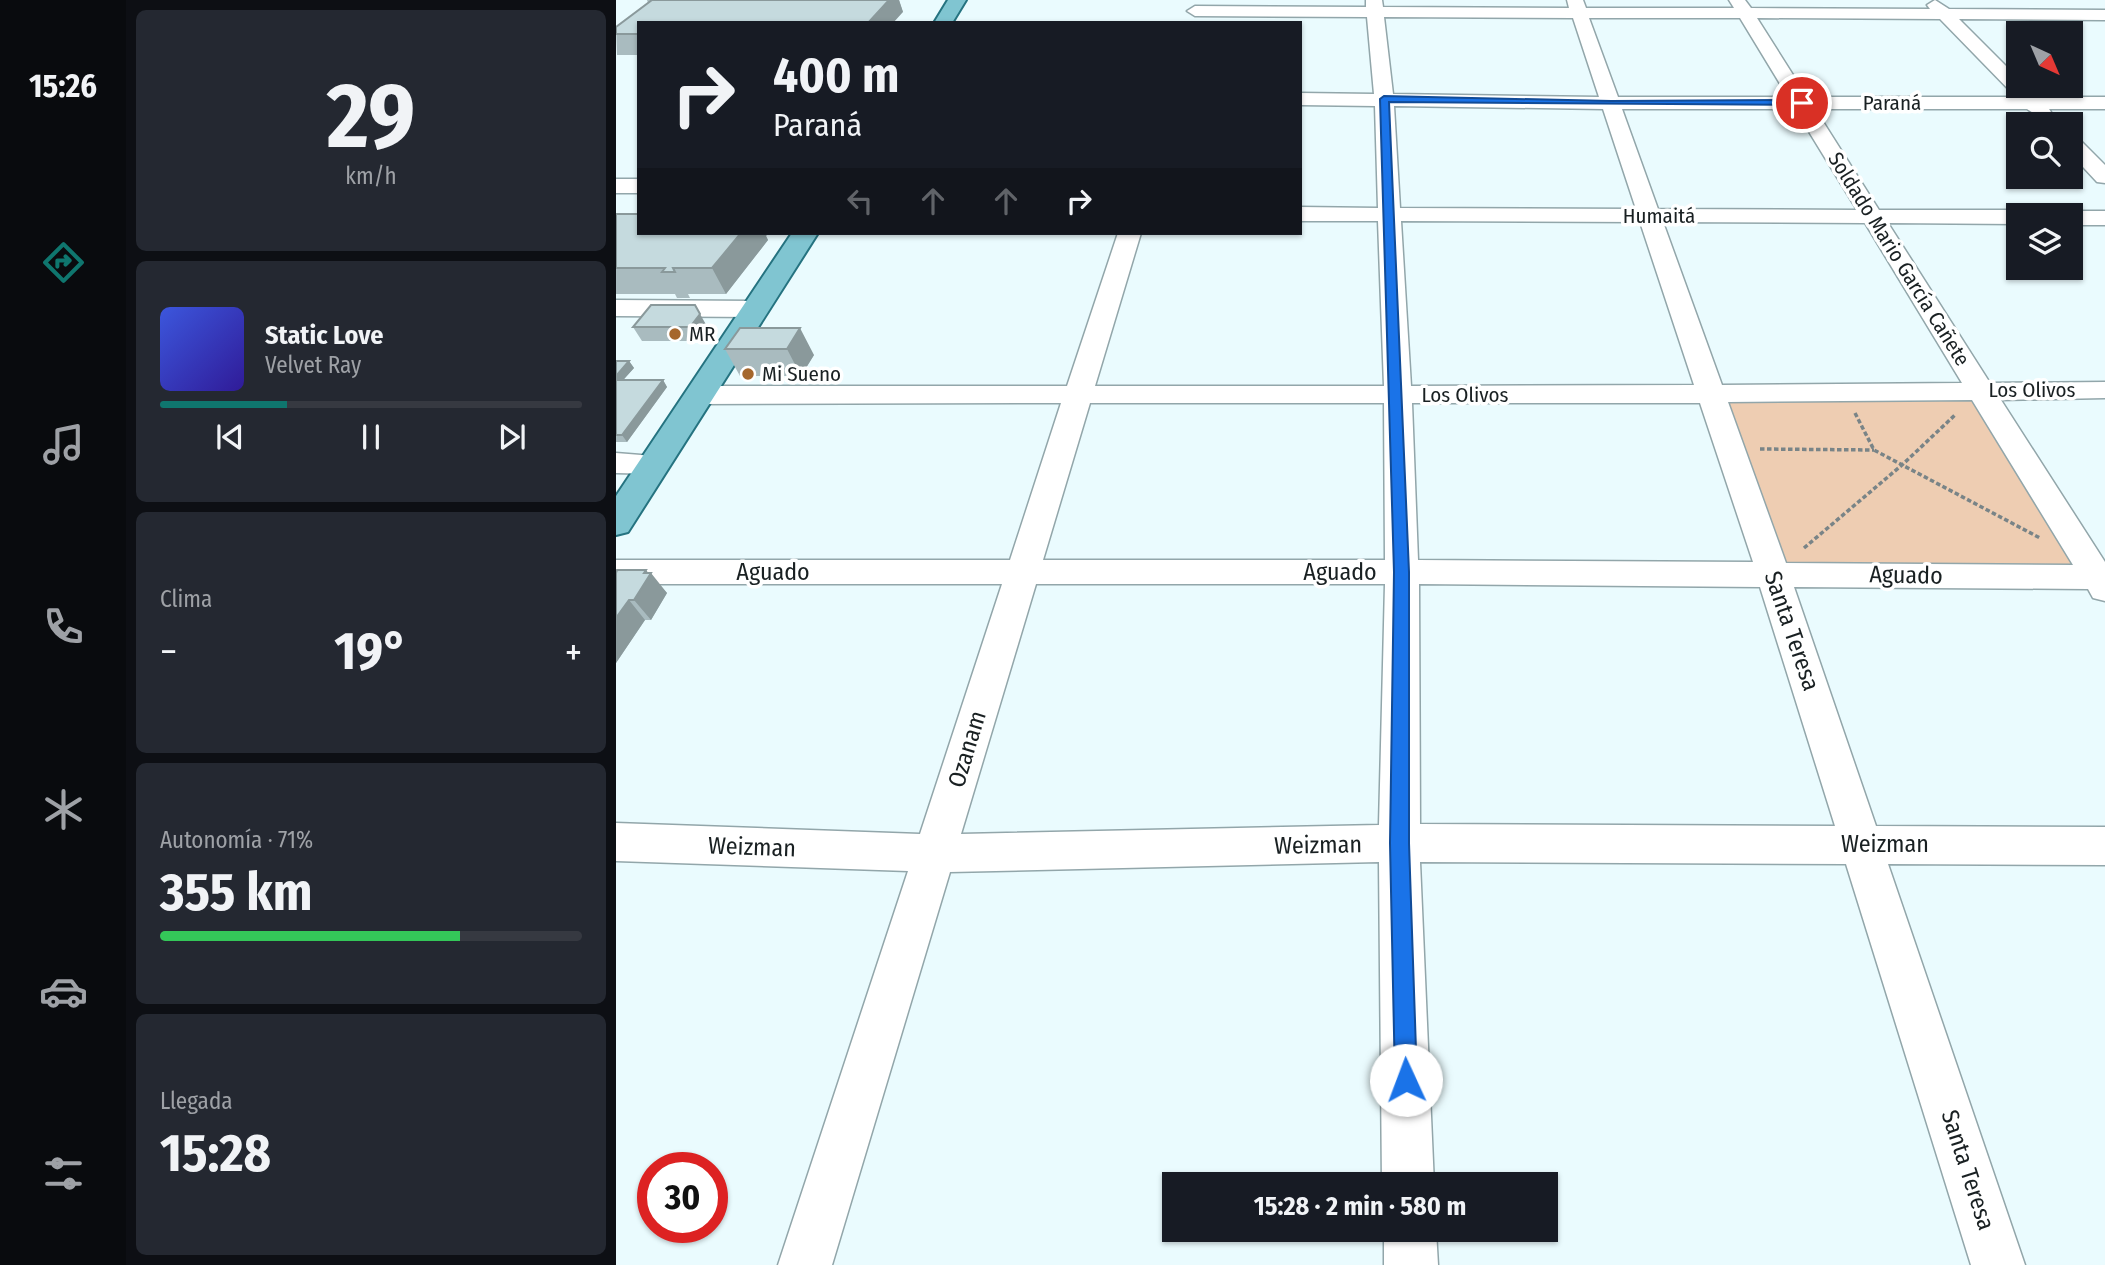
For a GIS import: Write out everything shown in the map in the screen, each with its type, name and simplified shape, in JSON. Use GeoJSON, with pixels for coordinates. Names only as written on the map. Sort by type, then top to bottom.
{"type":"FeatureCollection","features":[{"type":"Feature","properties":{"kind":"main road"},"geometry":{"type":"LineString","coordinates":[[944,21],[957,0]]}},
{"type":"Feature","properties":{"kind":"main road"},"geometry":{"type":"LineString","coordinates":[[616,523],[804,235]]}},
{"type":"Feature","properties":{"kind":"street"},"geometry":{"type":"LineString","coordinates":[[1931,0],[2042,112]]}},
{"type":"Feature","properties":{"kind":"street"},"geometry":{"type":"LineString","coordinates":[[1195,11],[1374,6],[1742,7],[1945,15],[2105,15]]}},
{"type":"Feature","properties":{"kind":"street"},"geometry":{"type":"LineString","coordinates":[[1374,6],[1384,99],[1387,215],[1398,395],[1402,572],[1399,843],[1409,1172]]}},
{"type":"Feature","properties":{"kind":"street","name":"Santa Teresa"},"geometry":{"type":"LineString","coordinates":[[1577,7],[1647,216],[1773,574],[1998,1265]]}},
{"type":"Feature","properties":{"kind":"street","name":"Soldado Mario García Cañete"},"geometry":{"type":"LineString","coordinates":[[1742,7],[1871,217],[2100,577]]}},
{"type":"Feature","properties":{"kind":"street","name":"Paraná"},"geometry":{"type":"LineString","coordinates":[[1302,99],[1611,103],[2105,103]]}},
{"type":"Feature","properties":{"kind":"street"},"geometry":{"type":"LineString","coordinates":[[2083,154],[2105,177]]}},
{"type":"Feature","properties":{"kind":"street"},"geometry":{"type":"LineString","coordinates":[[616,186],[637,187]]}},
{"type":"Feature","properties":{"kind":"street","name":"Humaitá"},"geometry":{"type":"LineString","coordinates":[[1302,214],[2006,217]]}},
{"type":"Feature","properties":{"kind":"street"},"geometry":{"type":"LineString","coordinates":[[2083,218],[2105,218]]}},
{"type":"Feature","properties":{"kind":"street","name":"Ozanam"},"geometry":{"type":"LineString","coordinates":[[805,1265],[1128,235]]}},
{"type":"Feature","properties":{"kind":"street"},"geometry":{"type":"LineString","coordinates":[[616,307],[755,309]]}},
{"type":"Feature","properties":{"kind":"street","name":"Los Olivos"},"geometry":{"type":"LineString","coordinates":[[699,395],[1709,394],[2105,390]]}},
{"type":"Feature","properties":{"kind":"street"},"geometry":{"type":"LineString","coordinates":[[616,463],[654,464]]}},
{"type":"Feature","properties":{"kind":"street","name":"Aguado"},"geometry":{"type":"LineString","coordinates":[[616,572],[1402,572],[2100,577]]}},
{"type":"Feature","properties":{"kind":"street","name":"Weizman"},"geometry":{"type":"LineString","coordinates":[[616,842],[935,853],[1399,843],[2105,846]]}},
{"type":"Feature","properties":{"kind":"street"},"geometry":{"type":"LineString","coordinates":[[1410,1242],[1411,1265]]}},
{"type":"Feature","properties":{"kind":"path"},"geometry":{"type":"LineString","coordinates":[[1773,574],[1902,465],[1981,390]]}},
{"type":"Feature","properties":{"kind":"path"},"geometry":{"type":"LineString","coordinates":[[1843,392],[1874,450]]}},
{"type":"Feature","properties":{"kind":"path"},"geometry":{"type":"LineString","coordinates":[[1730,449],[1874,450],[2100,577]]}},
{"type":"Feature","properties":{"kind":"shaded area"},"geometry":{"type":"Polygon","coordinates":[[[1981,390],[2098,577],[1773,574],[1709,394],[1981,390]]]}},
{"type":"Feature","properties":{"kind":"building"},"geometry":{"type":"Polygon","coordinates":[[[652,0],[889,0],[870,21],[637,21],[637,34],[616,34],[616,27],[652,0]]]}},
{"type":"Feature","properties":{"kind":"building"},"geometry":{"type":"Polygon","coordinates":[[[616,214],[637,214],[637,235],[739,235],[712,268],[673,268],[675,272],[662,272],[665,268],[616,268],[616,214]]]}},
{"type":"Feature","properties":{"kind":"building"},"geometry":{"type":"Polygon","coordinates":[[[651,305],[695,305],[700,314],[690,327],[633,327],[651,305]]]}},
{"type":"Feature","properties":{"kind":"building"},"geometry":{"type":"Polygon","coordinates":[[[740,328],[800,328],[787,349],[725,349],[740,328]]]}},
{"type":"Feature","properties":{"kind":"building"},"geometry":{"type":"Polygon","coordinates":[[[616,361],[629,361],[616,376],[616,361]]]}},
{"type":"Feature","properties":{"kind":"building"},"geometry":{"type":"Polygon","coordinates":[[[616,380],[663,380],[622,435],[616,435],[616,380]]]}},
{"type":"Feature","properties":{"kind":"building"},"geometry":{"type":"Polygon","coordinates":[[[617,570],[646,570],[644,573],[651,573],[634,600],[629,600],[616,618],[616,573],[617,570]]]}},
{"type":"Feature","properties":{"kind":"place","name":"MR"},"geometry":{"type":"Point","coordinates":[675,334]}},
{"type":"Feature","properties":{"kind":"place","name":"Mi Sueno"},"geometry":{"type":"Point","coordinates":[748,374]}},
{"type":"Feature","properties":{"kind":"route"},"geometry":{"type":"LineString","coordinates":[[1406,1080],[1399,843],[1402,572],[1398,395],[1387,215],[1384,99],[1802,103]]}}]}
